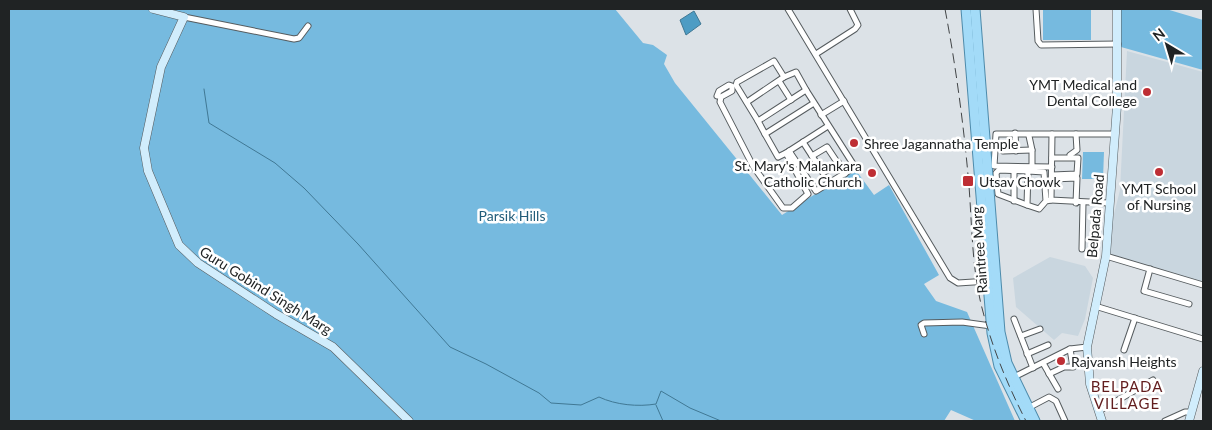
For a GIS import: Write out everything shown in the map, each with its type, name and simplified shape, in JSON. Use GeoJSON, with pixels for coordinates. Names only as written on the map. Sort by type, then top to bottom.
{"type":"FeatureCollection","features":[{"type":"Feature","properties":{"kind":"main road","name":"Raintree Marg"},"geometry":{"type":"LineString","coordinates":[[966,9],[991,280],[1009,380],[1035,421]]}},
{"type":"Feature","properties":{"kind":"main road","name":"Raintree Marg"},"geometry":{"type":"LineString","coordinates":[[975,9],[991,280],[991,326],[995,353],[1009,380],[1026,421]]}},
{"type":"Feature","properties":{"kind":"street"},"geometry":{"type":"LineString","coordinates":[[152,9],[294,39],[299,38],[308,26]]}},
{"type":"Feature","properties":{"kind":"street"},"geometry":{"type":"LineString","coordinates":[[788,9],[950,278],[958,283],[991,280]]}},
{"type":"Feature","properties":{"kind":"street"},"geometry":{"type":"LineString","coordinates":[[816,54],[855,30],[858,25],[850,9]]}},
{"type":"Feature","properties":{"kind":"street"},"geometry":{"type":"LineString","coordinates":[[1036,9],[1038,41],[1041,45],[1118,44]]}},
{"type":"Feature","properties":{"kind":"street","name":"Belpada Road"},"geometry":{"type":"LineString","coordinates":[[1102,421],[1090,384],[1087,347],[1106,256],[1114,134],[1118,44],[1117,9]]}},
{"type":"Feature","properties":{"kind":"street","name":"Guru Gobind Singh Marg"},"geometry":{"type":"LineString","coordinates":[[184,17],[161,67],[144,148],[148,171],[180,245],[198,263],[276,314],[333,347],[410,421]]}},
{"type":"Feature","properties":{"kind":"street"},"geometry":{"type":"LineString","coordinates":[[791,100],[774,61],[736,82],[778,157],[828,126]]}},
{"type":"Feature","properties":{"kind":"street"},"geometry":{"type":"LineString","coordinates":[[747,102],[796,72],[821,116],[854,165],[854,168],[816,191],[787,152]]}},
{"type":"Feature","properties":{"kind":"street"},"geometry":{"type":"LineString","coordinates":[[717,96],[719,91],[729,85],[732,86],[732,91],[720,97],[720,102],[753,166],[783,208],[789,209],[808,194],[787,152]]}},
{"type":"Feature","properties":{"kind":"street"},"geometry":{"type":"LineString","coordinates":[[758,121],[806,90]]}},
{"type":"Feature","properties":{"kind":"street"},"geometry":{"type":"LineString","coordinates":[[821,116],[844,102]]}},
{"type":"Feature","properties":{"kind":"street"},"geometry":{"type":"LineString","coordinates":[[765,134],[814,103]]}},
{"type":"Feature","properties":{"kind":"street"},"geometry":{"type":"LineString","coordinates":[[1052,157],[1078,158],[1077,174],[1052,174],[1032,166],[994,165],[996,134],[1016,133],[1029,136],[1114,134]]}},
{"type":"Feature","properties":{"kind":"street"},"geometry":{"type":"LineString","coordinates":[[1016,133],[1016,151]]}},
{"type":"Feature","properties":{"kind":"street"},"geometry":{"type":"LineString","coordinates":[[1052,134],[1052,174],[1048,201],[1039,209],[998,194],[996,172],[999,170],[1044,173],[1052,174],[1076,178],[1082,249]]}},
{"type":"Feature","properties":{"kind":"street"},"geometry":{"type":"LineString","coordinates":[[1052,157],[1074,154],[1077,150],[1076,134]]}},
{"type":"Feature","properties":{"kind":"street"},"geometry":{"type":"LineString","coordinates":[[1029,136],[1032,150],[1032,166]]}},
{"type":"Feature","properties":{"kind":"street"},"geometry":{"type":"LineString","coordinates":[[802,142],[822,174],[839,163]]}},
{"type":"Feature","properties":{"kind":"street"},"geometry":{"type":"LineString","coordinates":[[812,156],[827,147],[845,174]]}},
{"type":"Feature","properties":{"kind":"street"},"geometry":{"type":"LineString","coordinates":[[1003,151],[1032,150]]}},
{"type":"Feature","properties":{"kind":"street"},"geometry":{"type":"LineString","coordinates":[[1014,171],[1014,201]]}},
{"type":"Feature","properties":{"kind":"street"},"geometry":{"type":"LineString","coordinates":[[1027,205],[1028,172]]}},
{"type":"Feature","properties":{"kind":"street"},"geometry":{"type":"LineString","coordinates":[[1044,173],[1048,201]]}},
{"type":"Feature","properties":{"kind":"street"},"geometry":{"type":"LineString","coordinates":[[1048,201],[1109,203]]}},
{"type":"Feature","properties":{"kind":"street"},"geometry":{"type":"LineString","coordinates":[[1106,256],[1203,285]]}},
{"type":"Feature","properties":{"kind":"street"},"geometry":{"type":"LineString","coordinates":[[1150,269],[1144,291],[1189,304]]}},
{"type":"Feature","properties":{"kind":"street"},"geometry":{"type":"LineString","coordinates":[[1095,306],[1203,339]]}},
{"type":"Feature","properties":{"kind":"street"},"geometry":{"type":"LineString","coordinates":[[1124,350],[1135,318]]}},
{"type":"Feature","properties":{"kind":"street"},"geometry":{"type":"LineString","coordinates":[[1014,319],[1033,368]]}},
{"type":"Feature","properties":{"kind":"street"},"geometry":{"type":"LineString","coordinates":[[924,334],[921,325],[924,323],[962,322],[991,326]]}},
{"type":"Feature","properties":{"kind":"street"},"geometry":{"type":"LineString","coordinates":[[1021,336],[1040,329]]}},
{"type":"Feature","properties":{"kind":"street"},"geometry":{"type":"LineString","coordinates":[[1027,354],[1048,345]]}},
{"type":"Feature","properties":{"kind":"street"},"geometry":{"type":"LineString","coordinates":[[1009,380],[1070,350],[1087,347]]}},
{"type":"Feature","properties":{"kind":"street"},"geometry":{"type":"LineString","coordinates":[[1049,374],[1064,367],[1073,367],[1070,350]]}},
{"type":"Feature","properties":{"kind":"street"},"geometry":{"type":"LineString","coordinates":[[1043,363],[1058,389]]}},
{"type":"Feature","properties":{"kind":"street"},"geometry":{"type":"LineString","coordinates":[[1189,421],[1203,371]]}},
{"type":"Feature","properties":{"kind":"street"},"geometry":{"type":"LineString","coordinates":[[1099,411],[1152,380]]}},
{"type":"Feature","properties":{"kind":"street"},"geometry":{"type":"LineString","coordinates":[[1028,408],[1049,397],[1056,401],[1066,421]]}},
{"type":"Feature","properties":{"kind":"street"},"geometry":{"type":"LineString","coordinates":[[1165,421],[1185,412],[1192,412]]}},
{"type":"Feature","properties":{"kind":"shaded area"},"geometry":{"type":"Polygon","coordinates":[[[694,11],[701,24],[686,35],[680,20],[694,11]]]}},
{"type":"Feature","properties":{"kind":"shaded area"},"geometry":{"type":"Polygon","coordinates":[[[1127,51],[1203,72],[1203,282],[1103,258],[1120,190],[1127,51]]]}},
{"type":"Feature","properties":{"kind":"shaded area"},"geometry":{"type":"Polygon","coordinates":[[[1050,257],[1085,266],[1093,278],[1085,319],[1078,336],[1062,333],[1054,340],[1016,307],[1013,278],[1050,257]]]}},
{"type":"Feature","properties":{"kind":"green space","name":"Parsik Hills"},"geometry":{"type":"Polygon","coordinates":[[[9,9],[615,9],[643,43],[653,45],[667,55],[664,64],[675,83],[782,215],[855,169],[874,195],[889,185],[939,275],[924,284],[936,301],[967,312],[1015,421],[976,421],[951,410],[944,421],[9,421],[9,9]]]}},
{"type":"Feature","properties":{"kind":"green space"},"geometry":{"type":"Polygon","coordinates":[[[1043,9],[1091,9],[1091,40],[1043,40],[1043,9]]]}},
{"type":"Feature","properties":{"kind":"green space"},"geometry":{"type":"Polygon","coordinates":[[[1120,9],[1166,9],[1203,20],[1203,70],[1121,47],[1120,9]]]}},
{"type":"Feature","properties":{"kind":"green space"},"geometry":{"type":"Polygon","coordinates":[[[1083,152],[1104,152],[1103,179],[1082,179],[1083,152]]]}},
{"type":"Feature","properties":{"kind":"waterway"},"geometry":{"type":"LineString","coordinates":[[204,89],[209,123],[275,163],[304,188],[358,244],[450,347],[539,393],[551,403],[581,405],[599,397],[620,404],[649,405],[656,404],[661,391],[690,408],[721,421]]}},
{"type":"Feature","properties":{"kind":"waterway"},"geometry":{"type":"LineString","coordinates":[[656,405],[663,421]]}},
{"type":"Feature","properties":{"kind":"railway"},"geometry":{"type":"LineString","coordinates":[[945,9],[962,119],[978,290],[995,349],[1012,393],[1026,421]]}},
{"type":"Feature","properties":{"kind":"place","name":"YMT Medical and Dental College"},"geometry":{"type":"Point","coordinates":[1147,92]}},
{"type":"Feature","properties":{"kind":"place","name":"Shree Jagannatha Temple"},"geometry":{"type":"Point","coordinates":[854,143]}},
{"type":"Feature","properties":{"kind":"place","name":"YMT School of Nursing"},"geometry":{"type":"Point","coordinates":[1159,172]}},
{"type":"Feature","properties":{"kind":"place","name":"St. Mary's Malankara Catholic Church"},"geometry":{"type":"Point","coordinates":[872,173]}},
{"type":"Feature","properties":{"kind":"place","name":"Utsav Chowk"},"geometry":{"type":"Point","coordinates":[968,181]}},
{"type":"Feature","properties":{"kind":"place","name":"Rajvansh Heights"},"geometry":{"type":"Point","coordinates":[1061,361]}},
{"type":"Feature","properties":{"kind":"district","name":"BELPADA VILLAGE"},"geometry":{"type":"Point","coordinates":[1127,394]}}]}
